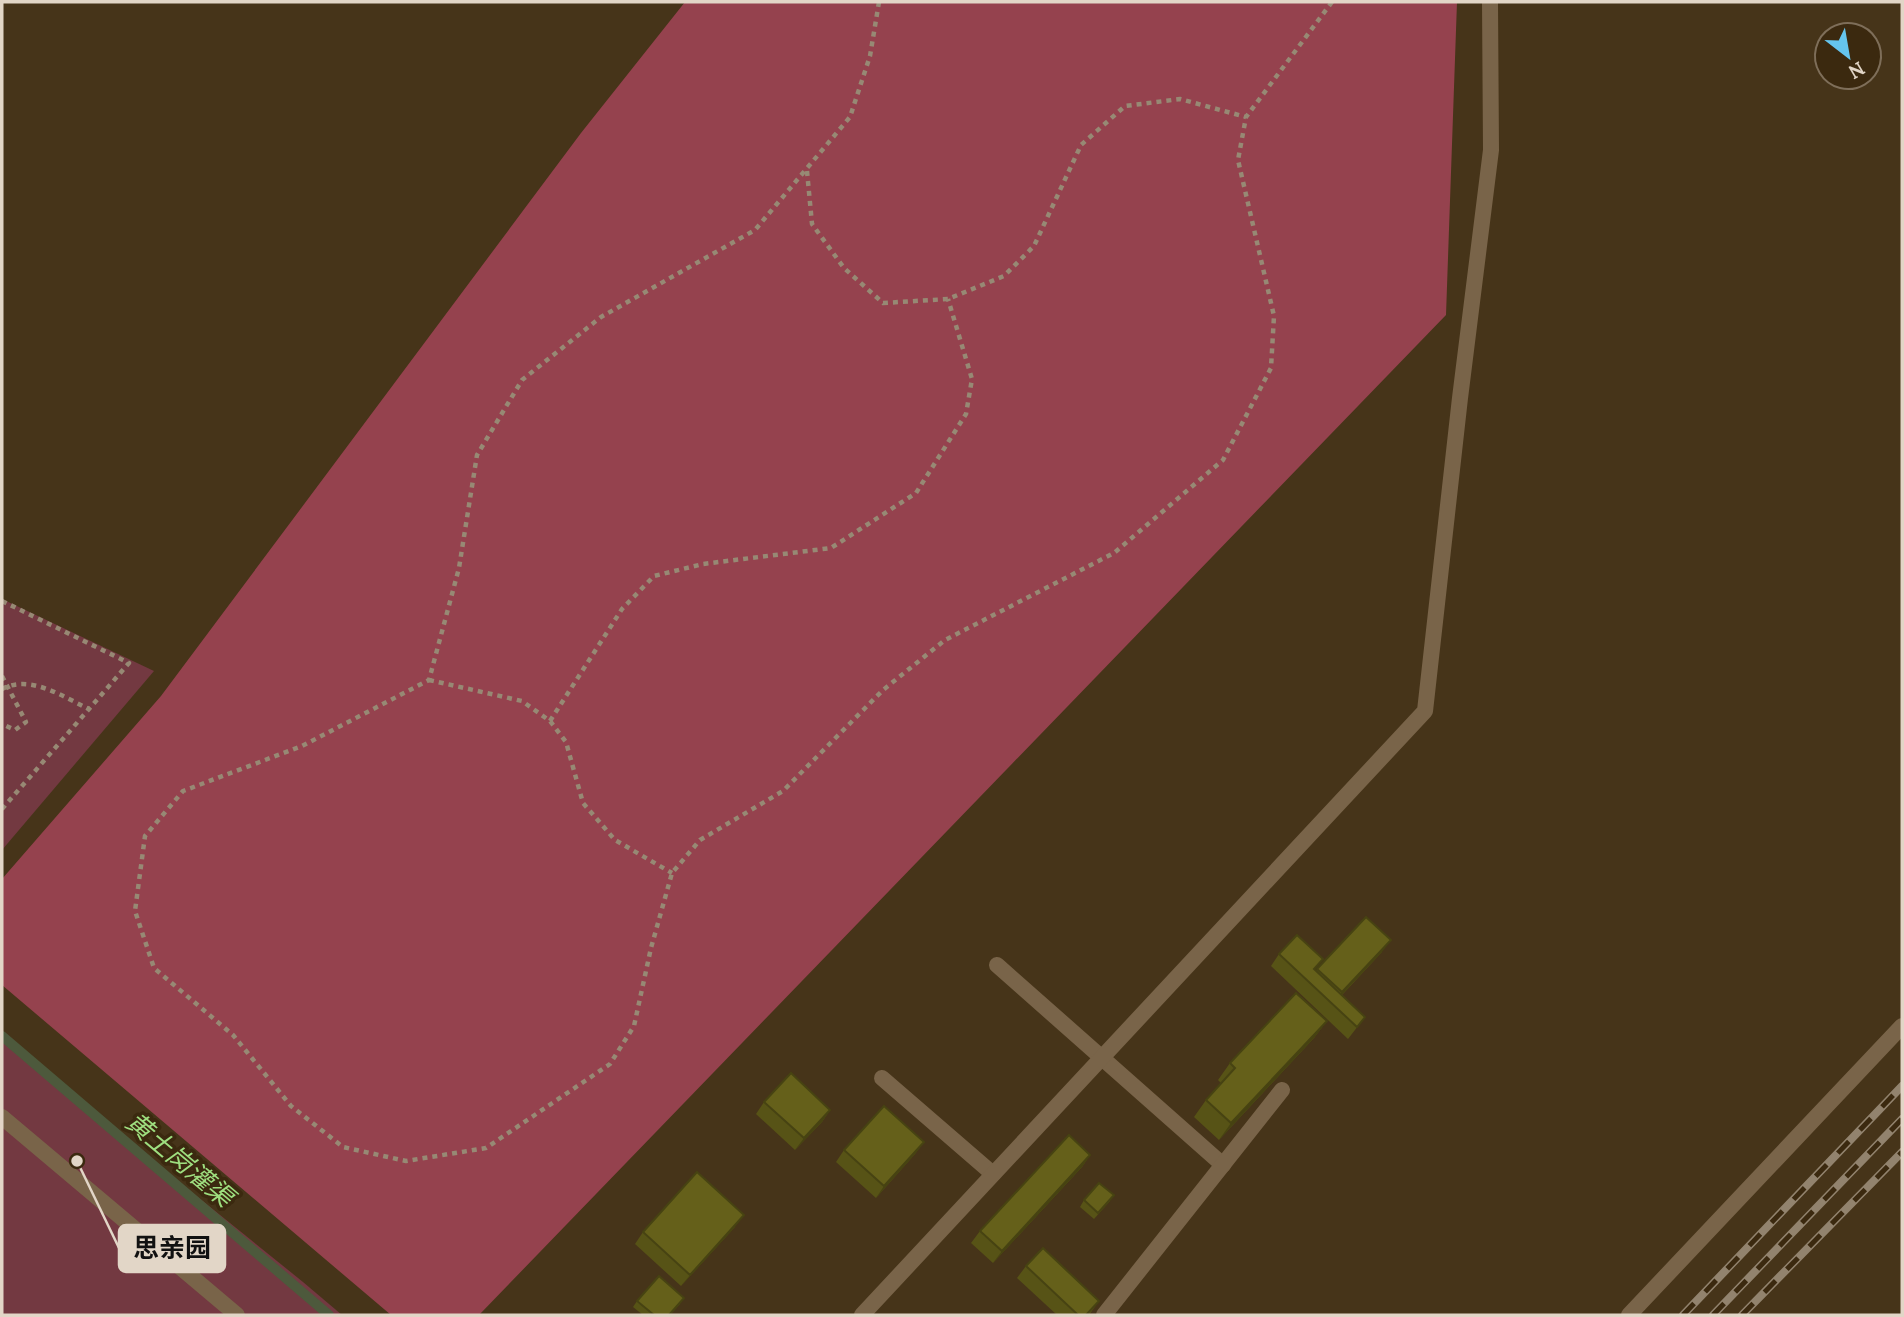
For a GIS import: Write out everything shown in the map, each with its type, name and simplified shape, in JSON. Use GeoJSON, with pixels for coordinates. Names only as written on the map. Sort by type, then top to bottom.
{"type":"FeatureCollection","features":[{"type":"Feature","properties":{"kind":"lane"},"geometry":{"type":"LineString","coordinates":[[862,1315],[1425,711],[1460,398],[1492,150],[1490,2]]}},
{"type":"Feature","properties":{"kind":"lane"},"geometry":{"type":"LineString","coordinates":[[997,965],[1223,1165]]}},
{"type":"Feature","properties":{"kind":"lane"},"geometry":{"type":"LineString","coordinates":[[1629,1315],[1902,1026]]}},
{"type":"Feature","properties":{"kind":"lane"},"geometry":{"type":"LineString","coordinates":[[882,1078],[993,1174]]}},
{"type":"Feature","properties":{"kind":"lane"},"geometry":{"type":"LineString","coordinates":[[1104,1315],[1282,1090]]}},
{"type":"Feature","properties":{"kind":"lane"},"geometry":{"type":"LineString","coordinates":[[2,1117],[231,1313]]}},
{"type":"Feature","properties":{"kind":"path"},"geometry":{"type":"LineString","coordinates":[[429,680],[459,568],[477,455],[522,380],[601,317],[755,230],[850,117],[870,56],[879,2]]}},
{"type":"Feature","properties":{"kind":"path"},"geometry":{"type":"LineString","coordinates":[[671,873],[615,840],[583,803],[566,742],[550,721],[522,702],[429,680],[302,746],[183,791],[145,836],[135,911],[154,968],[233,1035],[291,1106],[343,1147],[406,1161],[486,1148],[610,1064],[634,1026],[650,948],[671,873],[700,840],[783,791],[883,690],[945,640],[1114,553],[1223,460],[1271,368],[1272,355],[1274,316],[1238,160],[1246,117],[1332,2]]}},
{"type":"Feature","properties":{"kind":"path"},"geometry":{"type":"LineString","coordinates":[[807,170],[812,224],[844,268],[883,303],[948,299],[1004,276],[1034,246],[1081,145],[1125,106],[1180,99],[1246,117]]}},
{"type":"Feature","properties":{"kind":"path"},"geometry":{"type":"LineString","coordinates":[[550,721],[622,609],[654,576],[703,564],[831,548],[916,493],[966,414],[972,379],[948,299]]}},
{"type":"Feature","properties":{"kind":"path"},"geometry":{"type":"LineString","coordinates":[[2,601],[130,663],[2,809]]}},
{"type":"Feature","properties":{"kind":"path"},"geometry":{"type":"LineString","coordinates":[[2,676],[5,688],[26,722],[15,730],[2,724]]}},
{"type":"Feature","properties":{"kind":"path"},"geometry":{"type":"LineString","coordinates":[[5,688],[37,684],[89,709]]}},
{"type":"Feature","properties":{"kind":"shaded area"},"geometry":{"type":"Polygon","coordinates":[[[685,2],[1457,2],[1446,315],[479,1315],[391,1315],[2,985],[2,879],[161,696],[581,133],[685,2]]]}},
{"type":"Feature","properties":{"kind":"shaded area"},"geometry":{"type":"Polygon","coordinates":[[[2,599],[154,671],[2,850],[2,599]]]}},
{"type":"Feature","properties":{"kind":"shaded area"},"geometry":{"type":"Polygon","coordinates":[[[2,1039],[303,1282],[342,1315],[2,1315],[2,1039]]]}},
{"type":"Feature","properties":{"kind":"building"},"geometry":{"type":"Polygon","coordinates":[[[1366,917],[1391,940],[1342,992],[1317,969],[1366,917]]]}},
{"type":"Feature","properties":{"kind":"building"},"geometry":{"type":"Polygon","coordinates":[[[1297,935],[1323,959],[1314,969],[1365,1017],[1357,1027],[1279,954],[1297,935]]]}},
{"type":"Feature","properties":{"kind":"building"},"geometry":{"type":"Polygon","coordinates":[[[1296,993],[1327,1021],[1231,1123],[1206,1100],[1235,1068],[1230,1063],[1296,993]]]}},
{"type":"Feature","properties":{"kind":"building"},"geometry":{"type":"Polygon","coordinates":[[[791,1073],[830,1110],[804,1138],[764,1102],[791,1073]]]}},
{"type":"Feature","properties":{"kind":"building"},"geometry":{"type":"Polygon","coordinates":[[[884,1106],[924,1142],[884,1186],[844,1150],[884,1106]]]}},
{"type":"Feature","properties":{"kind":"building"},"geometry":{"type":"Polygon","coordinates":[[[1069,1135],[1090,1155],[1002,1251],[980,1231],[1069,1135]]]}},
{"type":"Feature","properties":{"kind":"building"},"geometry":{"type":"Polygon","coordinates":[[[697,1172],[744,1215],[690,1275],[643,1232],[697,1172]]]}},
{"type":"Feature","properties":{"kind":"building"},"geometry":{"type":"Polygon","coordinates":[[[1099,1183],[1114,1195],[1098,1213],[1084,1200],[1099,1183]]]}},
{"type":"Feature","properties":{"kind":"building"},"geometry":{"type":"Polygon","coordinates":[[[1043,1248],[1099,1301],[1086,1315],[1078,1315],[1026,1266],[1043,1248]]]}},
{"type":"Feature","properties":{"kind":"building"},"geometry":{"type":"Polygon","coordinates":[[[659,1276],[684,1298],[669,1315],[654,1315],[637,1301],[659,1276]]]}},
{"type":"Feature","properties":{"kind":"waterway","name":"黄土岗灌渠"},"geometry":{"type":"LineString","coordinates":[[2,1036],[329,1315]]}},
{"type":"Feature","properties":{"kind":"railway"},"geometry":{"type":"LineString","coordinates":[[1683,1315],[1902,1086]]}},
{"type":"Feature","properties":{"kind":"railway"},"geometry":{"type":"LineString","coordinates":[[1713,1315],[1902,1119]]}},
{"type":"Feature","properties":{"kind":"railway"},"geometry":{"type":"LineString","coordinates":[[1742,1315],[1902,1152]]}},
{"type":"Feature","properties":{"kind":"place","name":"思亲园"},"geometry":{"type":"Point","coordinates":[77,1161]}}]}
